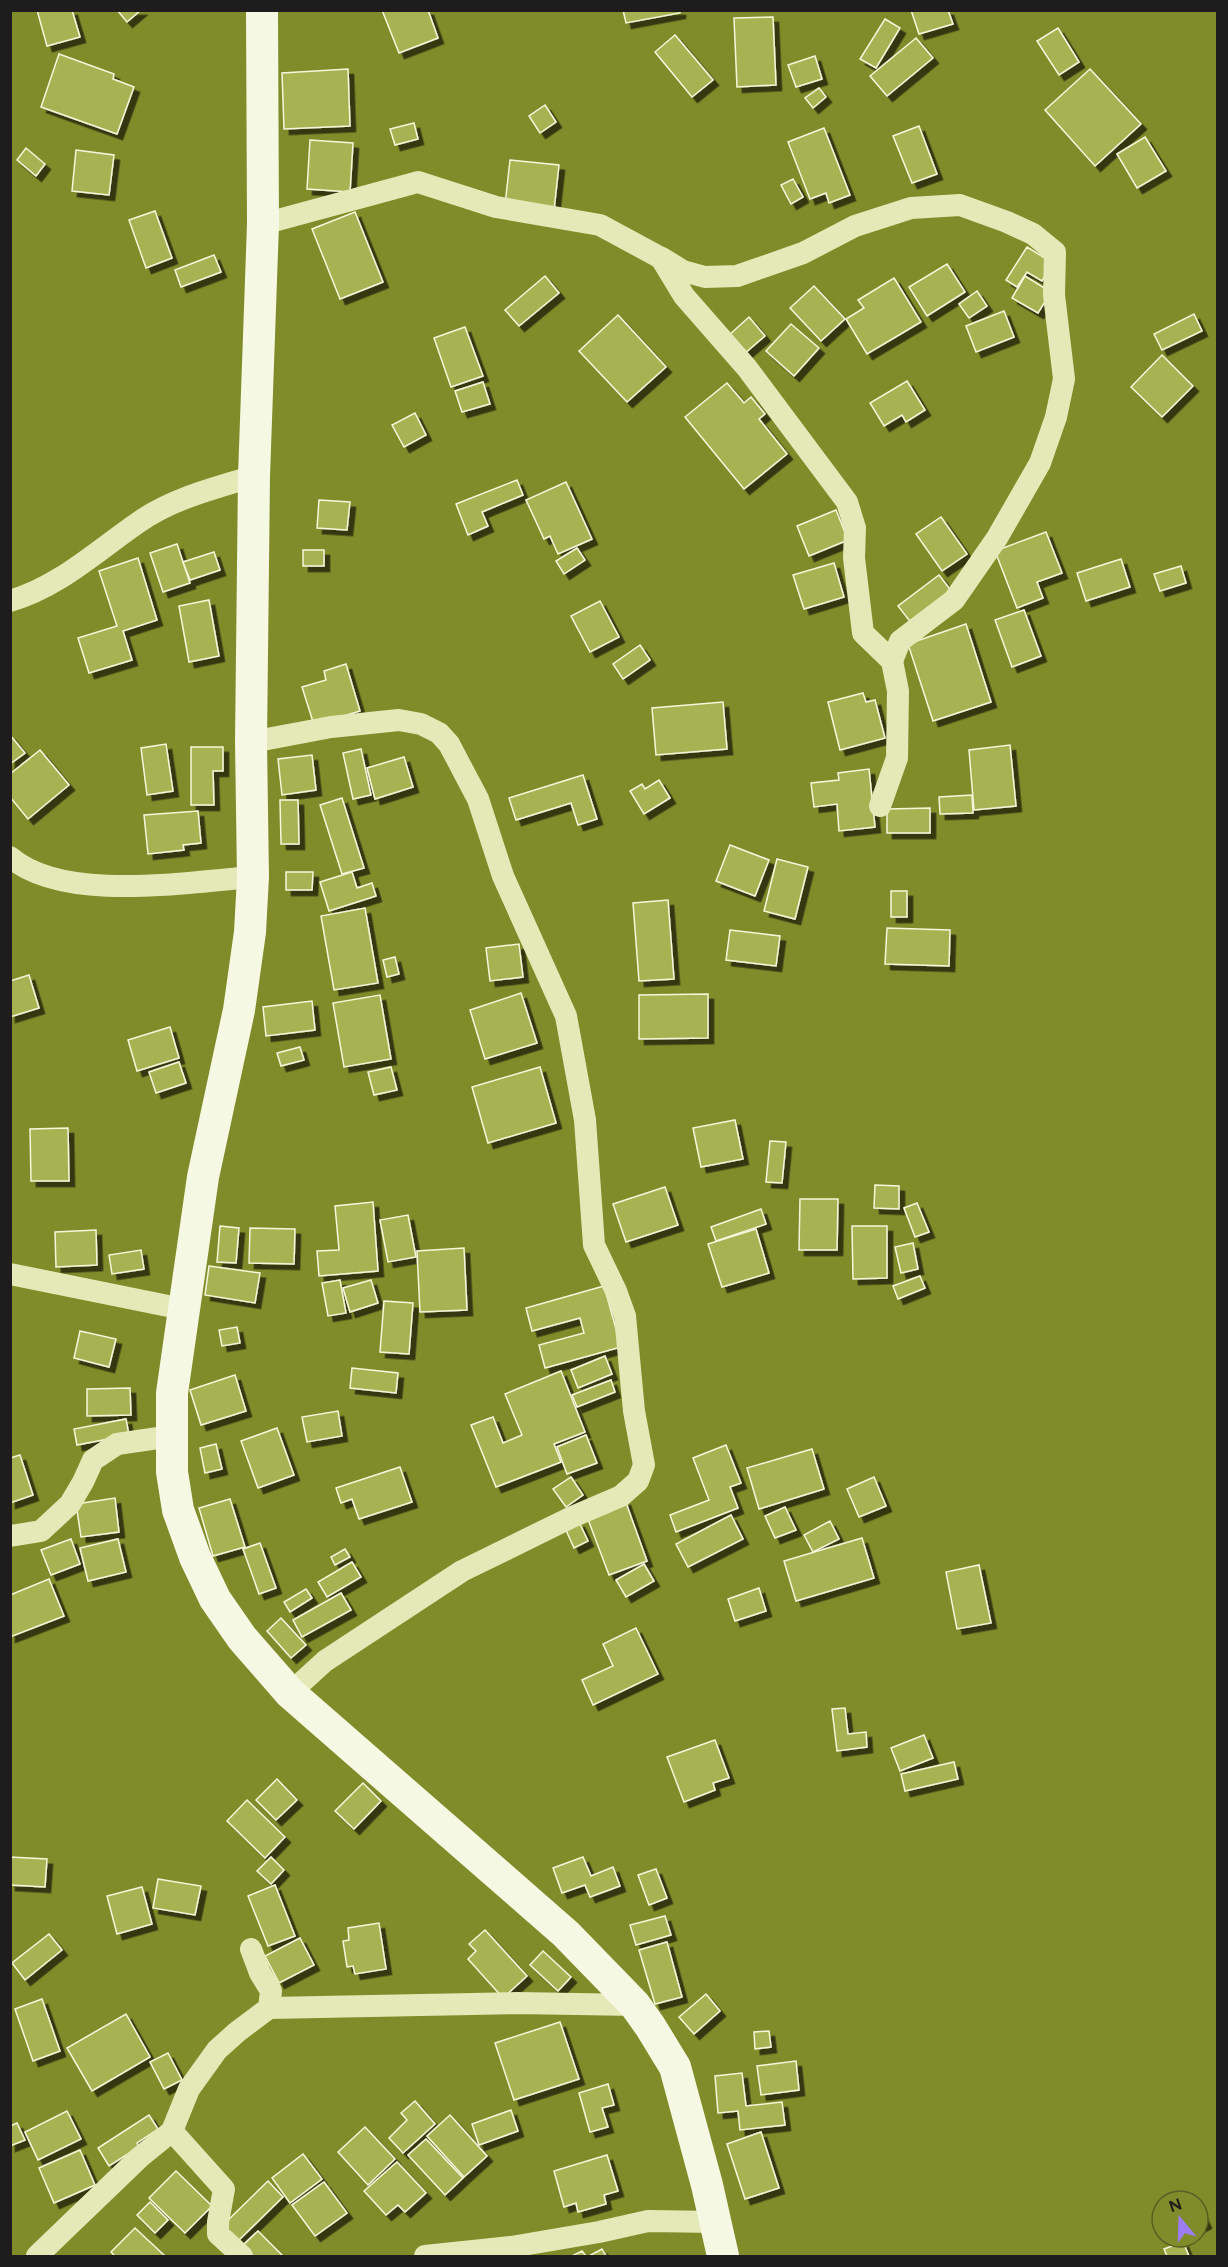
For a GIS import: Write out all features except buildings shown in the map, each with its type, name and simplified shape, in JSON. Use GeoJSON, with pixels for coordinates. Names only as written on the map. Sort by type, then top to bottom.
{"type":"FeatureCollection","features":[{"type":"Feature","properties":{"kind":"main road"},"geometry":{"type":"LineString","coordinates":[[262,10],[263,224],[254,476],[253,877],[250,932],[239,1010],[203,1177],[172,1393],[172,1472],[178,1510],[195,1557],[215,1599],[242,1638],[290,1693],[566,1934],[635,2005],[650,2025],[675,2067],[723,2256]]}},
{"type":"Feature","properties":{"kind":"street"},"geometry":{"type":"LineString","coordinates":[[263,224],[418,182],[496,207],[600,225],[683,271],[705,277],[737,276],[803,253],[855,226],[911,208],[960,205],[1033,234],[1055,252],[1054,295],[1064,379],[1056,417],[1040,464],[997,538],[954,600],[900,641],[892,661],[898,691],[897,758],[880,806]]}},
{"type":"Feature","properties":{"kind":"street"},"geometry":{"type":"LineString","coordinates":[[661,258],[684,296],[747,368],[847,502],[855,528],[854,558],[863,633],[892,661]]}},
{"type":"Feature","properties":{"kind":"street"},"geometry":{"type":"LineString","coordinates":[[10,601],[50,583],[100,551],[141,520],[192,495],[254,476]]}},
{"type":"Feature","properties":{"kind":"street"},"geometry":{"type":"LineString","coordinates":[[252,742],[331,728],[399,720],[421,724],[439,733],[449,744],[478,799],[503,876],[566,1016],[585,1120],[594,1245],[625,1316],[634,1411],[644,1465],[638,1481],[621,1496],[572,1517],[462,1571],[325,1661],[290,1693]]}},
{"type":"Feature","properties":{"kind":"street"},"geometry":{"type":"LineString","coordinates":[[10,857],[20,866],[50,879],[94,887],[253,877]]}},
{"type":"Feature","properties":{"kind":"street"},"geometry":{"type":"LineString","coordinates":[[10,1274],[183,1309]]}},
{"type":"Feature","properties":{"kind":"street"},"geometry":{"type":"LineString","coordinates":[[10,1536],[41,1531],[70,1504],[93,1460],[117,1444],[172,1436]]}},
{"type":"Feature","properties":{"kind":"street"},"geometry":{"type":"LineString","coordinates":[[251,1949],[260,1973],[271,1991],[269,2008]]}},
{"type":"Feature","properties":{"kind":"street"},"geometry":{"type":"LineString","coordinates":[[37,2256],[140,2157],[172,2131],[189,2089],[217,2050],[269,2008],[518,2003],[635,2005]]}},
{"type":"Feature","properties":{"kind":"street"},"geometry":{"type":"LineString","coordinates":[[172,2131],[224,2189],[218,2234],[242,2256]]}},
{"type":"Feature","properties":{"kind":"street"},"geometry":{"type":"LineString","coordinates":[[425,2256],[511,2247],[648,2222],[716,2222]]}}]}
